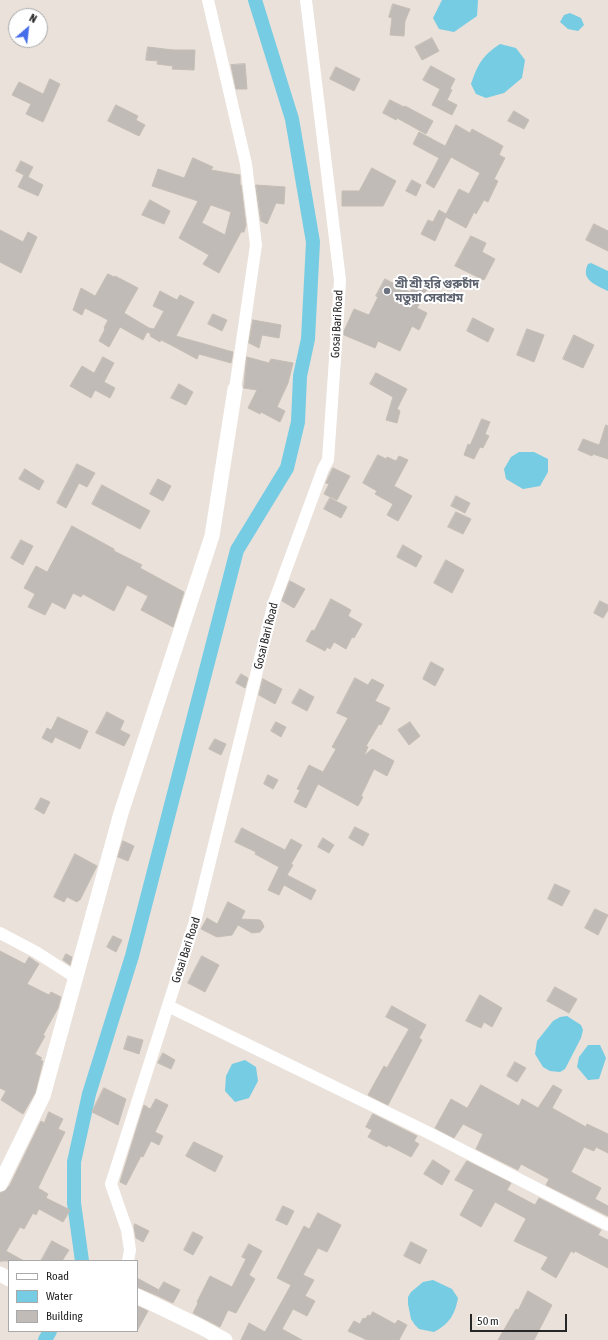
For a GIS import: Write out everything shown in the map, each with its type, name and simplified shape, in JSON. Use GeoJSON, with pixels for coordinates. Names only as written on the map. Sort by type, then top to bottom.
{"type":"FeatureCollection","features":[{"type":"Feature","properties":{"kind":"street"},"geometry":{"type":"LineString","coordinates":[[0,1184],[43,1096],[121,813],[212,536],[256,245],[246,164],[208,0]]}},
{"type":"Feature","properties":{"kind":"street","name":"Gosai Bari Road"},"geometry":{"type":"LineString","coordinates":[[128,1260],[130,1250],[127,1230],[111,1184],[196,918],[274,602],[323,469],[328,460],[340,280],[306,0]]}},
{"type":"Feature","properties":{"kind":"street"},"geometry":{"type":"LineString","coordinates":[[0,933],[36,952],[75,977]]}},
{"type":"Feature","properties":{"kind":"street"},"geometry":{"type":"LineString","coordinates":[[168,1006],[423,1130],[608,1225]]}},
{"type":"Feature","properties":{"kind":"street"},"geometry":{"type":"LineString","coordinates":[[138,1296],[225,1340]]}},
{"type":"Feature","properties":{"kind":"water"},"geometry":{"type":"Polygon","coordinates":[[[442,0],[478,0],[477,16],[454,32],[439,29],[433,18],[442,0]]]}},
{"type":"Feature","properties":{"kind":"water"},"geometry":{"type":"Polygon","coordinates":[[[570,13],[581,18],[584,25],[578,31],[568,29],[560,22],[564,15],[570,13]]]}},
{"type":"Feature","properties":{"kind":"water"},"geometry":{"type":"Polygon","coordinates":[[[500,44],[516,48],[525,60],[522,78],[504,93],[486,98],[476,94],[471,84],[481,61],[489,52],[500,44]]]}},
{"type":"Feature","properties":{"kind":"water"},"geometry":{"type":"Polygon","coordinates":[[[591,263],[608,271],[608,291],[594,284],[588,278],[586,270],[588,264],[591,263]]]}},
{"type":"Feature","properties":{"kind":"water"},"geometry":{"type":"Polygon","coordinates":[[[519,452],[534,452],[548,459],[548,472],[540,486],[523,489],[506,479],[504,469],[511,457],[519,452]]]}},
{"type":"Feature","properties":{"kind":"water"},"geometry":{"type":"Polygon","coordinates":[[[567,1016],[581,1025],[583,1030],[581,1038],[565,1069],[560,1072],[550,1071],[543,1067],[535,1054],[537,1041],[553,1021],[560,1017],[567,1016]]]}},
{"type":"Feature","properties":{"kind":"water"},"geometry":{"type":"Polygon","coordinates":[[[588,1045],[600,1045],[606,1058],[599,1079],[588,1080],[577,1067],[579,1057],[588,1045]]]}},
{"type":"Feature","properties":{"kind":"water"},"geometry":{"type":"Polygon","coordinates":[[[245,1060],[256,1067],[258,1081],[249,1098],[235,1102],[225,1091],[226,1076],[232,1064],[245,1060]]]}},
{"type":"Feature","properties":{"kind":"water"},"geometry":{"type":"Polygon","coordinates":[[[433,1280],[452,1289],[458,1298],[453,1314],[444,1326],[434,1332],[419,1329],[415,1325],[411,1319],[408,1304],[408,1297],[411,1292],[423,1282],[433,1280]]]}},
{"type":"Feature","properties":{"kind":"building"},"geometry":{"type":"Polygon","coordinates":[[[393,4],[410,9],[405,21],[404,36],[390,35],[392,18],[389,17],[393,4]]]}},
{"type":"Feature","properties":{"kind":"building"},"geometry":{"type":"Polygon","coordinates":[[[432,38],[439,51],[422,60],[415,47],[432,38]]]}},
{"type":"Feature","properties":{"kind":"building"},"geometry":{"type":"Polygon","coordinates":[[[148,47],[173,50],[195,50],[194,70],[172,69],[173,66],[157,64],[158,61],[146,60],[148,47]]]}},
{"type":"Feature","properties":{"kind":"building"},"geometry":{"type":"Polygon","coordinates":[[[245,64],[247,89],[236,89],[231,65],[245,64]]]}},
{"type":"Feature","properties":{"kind":"building"},"geometry":{"type":"Polygon","coordinates":[[[431,66],[455,79],[447,100],[457,105],[452,115],[432,105],[440,89],[423,80],[431,66]]]}},
{"type":"Feature","properties":{"kind":"building"},"geometry":{"type":"Polygon","coordinates":[[[336,67],[360,79],[354,91],[330,79],[336,67]]]}},
{"type":"Feature","properties":{"kind":"building"},"geometry":{"type":"Polygon","coordinates":[[[50,79],[60,84],[43,122],[26,114],[31,104],[12,95],[19,82],[43,94],[50,79]]]}},
{"type":"Feature","properties":{"kind":"building"},"geometry":{"type":"Polygon","coordinates":[[[390,100],[433,121],[426,134],[397,118],[396,120],[383,113],[390,100]]]}},
{"type":"Feature","properties":{"kind":"building"},"geometry":{"type":"Polygon","coordinates":[[[116,105],[138,116],[136,120],[145,125],[139,136],[108,121],[116,105]]]}},
{"type":"Feature","properties":{"kind":"building"},"geometry":{"type":"Polygon","coordinates":[[[514,111],[529,120],[524,129],[508,121],[514,111]]]}},
{"type":"Feature","properties":{"kind":"building"},"geometry":{"type":"Polygon","coordinates":[[[456,125],[470,133],[472,129],[503,146],[499,155],[505,158],[494,179],[498,181],[488,202],[484,200],[476,214],[474,212],[466,228],[446,217],[435,241],[421,234],[428,220],[433,222],[439,210],[446,214],[459,189],[469,194],[480,173],[451,157],[434,188],[426,183],[439,158],[413,144],[419,132],[445,146],[456,125]]]}},
{"type":"Feature","properties":{"kind":"building"},"geometry":{"type":"Polygon","coordinates":[[[193,158],[213,167],[211,170],[240,175],[246,225],[244,232],[241,232],[219,273],[203,264],[209,255],[179,238],[198,201],[152,186],[158,169],[184,178],[193,158]],[[211,205],[202,223],[225,235],[231,212],[211,205]]]}},
{"type":"Feature","properties":{"kind":"building"},"geometry":{"type":"Polygon","coordinates":[[[21,161],[33,167],[28,177],[43,185],[38,196],[18,187],[24,175],[16,171],[21,161]]]}},
{"type":"Feature","properties":{"kind":"building"},"geometry":{"type":"Polygon","coordinates":[[[372,168],[396,181],[383,206],[342,206],[342,191],[359,191],[372,168]]]}},
{"type":"Feature","properties":{"kind":"building"},"geometry":{"type":"Polygon","coordinates":[[[412,180],[421,185],[416,196],[406,191],[412,180]]]}},
{"type":"Feature","properties":{"kind":"building"},"geometry":{"type":"Polygon","coordinates":[[[256,185],[285,187],[284,204],[276,203],[267,224],[261,221],[256,185]]]}},
{"type":"Feature","properties":{"kind":"building"},"geometry":{"type":"Polygon","coordinates":[[[150,200],[170,211],[164,224],[142,215],[150,200]]]}},
{"type":"Feature","properties":{"kind":"building"},"geometry":{"type":"Polygon","coordinates":[[[594,224],[608,231],[608,251],[586,240],[594,224]]]}},
{"type":"Feature","properties":{"kind":"building"},"geometry":{"type":"Polygon","coordinates":[[[0,230],[23,242],[28,232],[37,237],[21,273],[0,262],[0,230]]]}},
{"type":"Feature","properties":{"kind":"building"},"geometry":{"type":"Polygon","coordinates":[[[471,236],[486,243],[482,252],[495,259],[484,280],[455,266],[471,236]]]}},
{"type":"Feature","properties":{"kind":"building"},"geometry":{"type":"Polygon","coordinates":[[[108,274],[138,288],[124,313],[149,328],[154,329],[164,311],[153,306],[160,291],[177,300],[180,295],[194,302],[176,336],[233,352],[231,363],[199,354],[197,359],[161,340],[160,342],[150,336],[151,334],[147,332],[143,340],[120,327],[109,347],[99,341],[108,320],[85,308],[82,315],[73,310],[81,288],[95,296],[108,274]]]}},
{"type":"Feature","properties":{"kind":"building"},"geometry":{"type":"Polygon","coordinates":[[[385,279],[410,292],[417,279],[429,285],[417,308],[427,313],[419,330],[412,326],[400,351],[378,341],[375,348],[344,335],[344,331],[354,309],[369,315],[378,297],[376,296],[385,279]]]}},
{"type":"Feature","properties":{"kind":"building"},"geometry":{"type":"Polygon","coordinates":[[[213,314],[227,320],[222,331],[208,324],[213,314]]]}},
{"type":"Feature","properties":{"kind":"building"},"geometry":{"type":"Polygon","coordinates":[[[473,318],[494,329],[488,342],[467,331],[473,318]]]}},
{"type":"Feature","properties":{"kind":"building"},"geometry":{"type":"Polygon","coordinates":[[[253,320],[281,325],[279,338],[262,335],[259,348],[249,343],[253,320]]]}},
{"type":"Feature","properties":{"kind":"building"},"geometry":{"type":"Polygon","coordinates":[[[527,329],[544,335],[534,362],[517,355],[527,329]]]}},
{"type":"Feature","properties":{"kind":"building"},"geometry":{"type":"Polygon","coordinates":[[[574,335],[594,345],[583,368],[563,359],[574,335]]]}},
{"type":"Feature","properties":{"kind":"building"},"geometry":{"type":"Polygon","coordinates":[[[103,357],[114,363],[104,382],[115,388],[110,398],[95,390],[91,398],[70,386],[82,366],[94,373],[103,357]]]}},
{"type":"Feature","properties":{"kind":"building"},"geometry":{"type":"Polygon","coordinates":[[[247,357],[269,363],[271,359],[293,363],[288,383],[277,407],[285,411],[280,422],[261,412],[260,414],[248,408],[257,390],[244,388],[247,357]]]}},
{"type":"Feature","properties":{"kind":"building"},"geometry":{"type":"Polygon","coordinates":[[[376,373],[407,389],[397,409],[400,411],[397,423],[386,420],[393,397],[370,384],[376,373]]]}},
{"type":"Feature","properties":{"kind":"building"},"geometry":{"type":"Polygon","coordinates":[[[179,384],[193,392],[186,405],[171,398],[179,384]]]}},
{"type":"Feature","properties":{"kind":"building"},"geometry":{"type":"Polygon","coordinates":[[[482,419],[490,422],[485,434],[489,436],[483,448],[480,447],[474,459],[464,455],[468,444],[470,445],[482,419]]]}},
{"type":"Feature","properties":{"kind":"building"},"geometry":{"type":"Polygon","coordinates":[[[606,425],[608,426],[608,459],[593,454],[592,456],[578,450],[583,439],[599,445],[606,425]]]}},
{"type":"Feature","properties":{"kind":"building"},"geometry":{"type":"Polygon","coordinates":[[[378,455],[386,459],[387,457],[396,461],[399,456],[408,460],[394,486],[412,496],[398,521],[387,515],[393,504],[375,494],[377,491],[363,483],[378,455]]]}},
{"type":"Feature","properties":{"kind":"building"},"geometry":{"type":"Polygon","coordinates":[[[77,464],[95,473],[87,487],[79,483],[66,508],[57,503],[77,464]]]}},
{"type":"Feature","properties":{"kind":"building"},"geometry":{"type":"Polygon","coordinates":[[[333,468],[350,476],[337,500],[324,494],[329,484],[326,483],[333,468]]]}},
{"type":"Feature","properties":{"kind":"building"},"geometry":{"type":"Polygon","coordinates":[[[25,469],[44,481],[39,490],[19,479],[25,469]]]}},
{"type":"Feature","properties":{"kind":"building"},"geometry":{"type":"Polygon","coordinates":[[[158,479],[171,486],[163,501],[150,494],[158,479]]]}},
{"type":"Feature","properties":{"kind":"building"},"geometry":{"type":"Polygon","coordinates":[[[102,485],[150,511],[140,529],[92,504],[102,485]]]}},
{"type":"Feature","properties":{"kind":"building"},"geometry":{"type":"Polygon","coordinates":[[[456,496],[470,503],[465,513],[451,506],[456,496]]]}},
{"type":"Feature","properties":{"kind":"building"},"geometry":{"type":"Polygon","coordinates":[[[330,498],[347,507],[341,518],[324,509],[330,498]]]}},
{"type":"Feature","properties":{"kind":"building"},"geometry":{"type":"Polygon","coordinates":[[[456,512],[471,519],[463,534],[448,527],[456,512]]]}},
{"type":"Feature","properties":{"kind":"building"},"geometry":{"type":"Polygon","coordinates":[[[72,526],[114,549],[114,551],[142,565],[140,568],[184,592],[173,627],[141,610],[148,596],[127,585],[114,611],[83,594],[81,597],[73,593],[65,609],[52,602],[45,615],[28,607],[35,594],[24,588],[36,566],[47,572],[72,526]]]}},
{"type":"Feature","properties":{"kind":"building"},"geometry":{"type":"Polygon","coordinates":[[[21,540],[33,546],[23,565],[11,558],[21,540]]]}},
{"type":"Feature","properties":{"kind":"building"},"geometry":{"type":"Polygon","coordinates":[[[403,545],[422,556],[416,567],[397,557],[403,545]]]}},
{"type":"Feature","properties":{"kind":"building"},"geometry":{"type":"Polygon","coordinates":[[[446,560],[464,570],[452,593],[434,583],[446,560]]]}},
{"type":"Feature","properties":{"kind":"building"},"geometry":{"type":"Polygon","coordinates":[[[290,581],[305,589],[294,608],[282,601],[290,581]]]}},
{"type":"Feature","properties":{"kind":"building"},"geometry":{"type":"Polygon","coordinates":[[[331,599],[351,610],[348,616],[362,624],[354,638],[352,637],[346,649],[334,642],[330,649],[327,647],[325,651],[306,641],[312,630],[314,631],[331,599]]]}},
{"type":"Feature","properties":{"kind":"building"},"geometry":{"type":"Polygon","coordinates":[[[600,601],[608,605],[608,610],[603,618],[594,613],[600,601]]]}},
{"type":"Feature","properties":{"kind":"building"},"geometry":{"type":"Polygon","coordinates":[[[431,662],[444,669],[435,686],[423,679],[431,662]]]}},
{"type":"Feature","properties":{"kind":"building"},"geometry":{"type":"Polygon","coordinates":[[[241,674],[248,678],[245,688],[236,683],[241,674]]]}},
{"type":"Feature","properties":{"kind":"building"},"geometry":{"type":"Polygon","coordinates":[[[355,678],[368,685],[372,679],[384,685],[375,701],[390,708],[381,725],[379,724],[366,746],[368,747],[364,756],[372,749],[394,761],[387,776],[374,769],[361,796],[363,797],[358,806],[318,784],[306,808],[294,802],[300,790],[297,789],[309,765],[323,772],[336,749],[332,747],[348,718],[337,713],[355,678]]]}},
{"type":"Feature","properties":{"kind":"building"},"geometry":{"type":"Polygon","coordinates":[[[263,679],[282,689],[275,704],[259,695],[263,679]]]}},
{"type":"Feature","properties":{"kind":"building"},"geometry":{"type":"Polygon","coordinates":[[[300,689],[314,697],[307,711],[292,703],[300,689]]]}},
{"type":"Feature","properties":{"kind":"building"},"geometry":{"type":"Polygon","coordinates":[[[107,712],[124,721],[120,730],[130,735],[124,746],[96,733],[107,712]]]}},
{"type":"Feature","properties":{"kind":"building"},"geometry":{"type":"Polygon","coordinates":[[[58,717],[88,731],[80,749],[55,737],[52,743],[42,738],[47,728],[51,730],[58,717]]]}},
{"type":"Feature","properties":{"kind":"building"},"geometry":{"type":"Polygon","coordinates":[[[276,722],[286,727],[281,737],[271,731],[276,722]]]}},
{"type":"Feature","properties":{"kind":"building"},"geometry":{"type":"Polygon","coordinates":[[[410,722],[420,736],[409,745],[398,730],[410,722]]]}},
{"type":"Feature","properties":{"kind":"building"},"geometry":{"type":"Polygon","coordinates":[[[215,739],[226,744],[221,755],[209,749],[215,739]]]}},
{"type":"Feature","properties":{"kind":"building"},"geometry":{"type":"Polygon","coordinates":[[[268,775],[278,780],[273,789],[264,784],[268,775]]]}},
{"type":"Feature","properties":{"kind":"building"},"geometry":{"type":"Polygon","coordinates":[[[41,798],[50,802],[44,814],[35,809],[41,798]]]}},
{"type":"Feature","properties":{"kind":"building"},"geometry":{"type":"Polygon","coordinates":[[[355,827],[369,834],[363,846],[349,838],[355,827]]]}},
{"type":"Feature","properties":{"kind":"building"},"geometry":{"type":"Polygon","coordinates":[[[242,828],[285,850],[291,839],[302,845],[291,864],[293,865],[287,875],[316,890],[311,900],[284,885],[279,895],[268,890],[279,867],[255,854],[256,852],[235,842],[242,828]]]}},
{"type":"Feature","properties":{"kind":"building"},"geometry":{"type":"Polygon","coordinates":[[[323,838],[334,845],[329,853],[318,847],[323,838]]]}},
{"type":"Feature","properties":{"kind":"building"},"geometry":{"type":"Polygon","coordinates":[[[123,841],[134,846],[128,861],[118,857],[123,841]]]}},
{"type":"Feature","properties":{"kind":"building"},"geometry":{"type":"Polygon","coordinates":[[[75,854],[97,866],[80,900],[77,902],[67,897],[64,902],[54,897],[75,854]]]}},
{"type":"Feature","properties":{"kind":"building"},"geometry":{"type":"Polygon","coordinates":[[[555,884],[570,891],[562,906],[548,899],[555,884]]]}},
{"type":"Feature","properties":{"kind":"building"},"geometry":{"type":"Polygon","coordinates":[[[228,902],[245,911],[241,919],[260,920],[264,927],[260,932],[252,933],[238,925],[232,935],[217,937],[201,929],[207,918],[217,924],[228,902]]]}},
{"type":"Feature","properties":{"kind":"building"},"geometry":{"type":"Polygon","coordinates":[[[595,909],[608,915],[598,935],[585,928],[595,909]]]}},
{"type":"Feature","properties":{"kind":"building"},"geometry":{"type":"Polygon","coordinates":[[[113,936],[122,940],[116,952],[107,947],[113,936]]]}},
{"type":"Feature","properties":{"kind":"building"},"geometry":{"type":"Polygon","coordinates":[[[0,951],[25,964],[29,957],[39,964],[27,984],[49,995],[51,992],[61,997],[58,1008],[43,1035],[45,1036],[35,1054],[42,1058],[40,1060],[43,1061],[35,1093],[23,1114],[1,1100],[6,1091],[0,1088],[0,951]]]}},
{"type":"Feature","properties":{"kind":"building"},"geometry":{"type":"Polygon","coordinates":[[[66,954],[72,957],[70,965],[63,960],[66,954]]]}},
{"type":"Feature","properties":{"kind":"building"},"geometry":{"type":"Polygon","coordinates":[[[202,956],[219,965],[205,992],[188,983],[202,956]]]}},
{"type":"Feature","properties":{"kind":"building"},"geometry":{"type":"Polygon","coordinates":[[[555,987],[577,999],[569,1013],[547,1001],[555,987]]]}},
{"type":"Feature","properties":{"kind":"building"},"geometry":{"type":"Polygon","coordinates":[[[480,995],[502,1008],[492,1027],[484,1022],[481,1028],[466,1021],[480,995]]]}},
{"type":"Feature","properties":{"kind":"building"},"geometry":{"type":"Polygon","coordinates":[[[392,1006],[426,1025],[419,1038],[422,1040],[388,1105],[368,1095],[384,1066],[387,1068],[409,1029],[386,1017],[392,1006]]]}},
{"type":"Feature","properties":{"kind":"building"},"geometry":{"type":"Polygon","coordinates":[[[128,1036],[143,1040],[139,1054],[124,1049],[128,1036]]]}},
{"type":"Feature","properties":{"kind":"building"},"geometry":{"type":"Polygon","coordinates":[[[163,1053],[175,1060],[171,1069],[158,1063],[163,1053]]]}},
{"type":"Feature","properties":{"kind":"building"},"geometry":{"type":"Polygon","coordinates":[[[515,1062],[526,1068],[517,1082],[507,1076],[515,1062]]]}},
{"type":"Feature","properties":{"kind":"building"},"geometry":{"type":"Polygon","coordinates":[[[481,1085],[519,1106],[522,1099],[538,1108],[553,1085],[562,1090],[552,1108],[586,1127],[587,1124],[608,1134],[608,1153],[596,1147],[594,1151],[584,1147],[571,1172],[601,1188],[595,1199],[608,1206],[608,1216],[546,1185],[549,1179],[521,1164],[518,1170],[476,1149],[483,1134],[463,1124],[454,1138],[435,1128],[451,1099],[467,1108],[481,1085]]]}},
{"type":"Feature","properties":{"kind":"building"},"geometry":{"type":"Polygon","coordinates":[[[104,1088],[126,1099],[118,1125],[92,1112],[104,1088]]]}},
{"type":"Feature","properties":{"kind":"building"},"geometry":{"type":"Polygon","coordinates":[[[156,1099],[168,1105],[155,1132],[163,1136],[159,1145],[151,1141],[143,1157],[141,1156],[126,1185],[120,1182],[144,1105],[150,1109],[156,1099]]]}},
{"type":"Feature","properties":{"kind":"building"},"geometry":{"type":"Polygon","coordinates":[[[49,1112],[63,1119],[58,1129],[65,1132],[38,1188],[48,1194],[46,1198],[70,1210],[63,1222],[39,1209],[36,1215],[33,1213],[24,1229],[20,1227],[6,1251],[22,1260],[8,1260],[0,1262],[0,1193],[5,1191],[10,1185],[41,1121],[44,1123],[49,1112]]]}},
{"type":"Feature","properties":{"kind":"building"},"geometry":{"type":"Polygon","coordinates":[[[373,1114],[417,1136],[414,1141],[419,1144],[411,1157],[368,1137],[372,1130],[366,1127],[373,1114]]]}},
{"type":"Feature","properties":{"kind":"building"},"geometry":{"type":"Polygon","coordinates":[[[194,1142],[223,1156],[215,1172],[186,1156],[194,1142]]]}},
{"type":"Feature","properties":{"kind":"building"},"geometry":{"type":"Polygon","coordinates":[[[433,1160],[450,1171],[442,1185],[424,1174],[433,1160]]]}},
{"type":"Feature","properties":{"kind":"building"},"geometry":{"type":"Polygon","coordinates":[[[467,1161],[511,1183],[507,1190],[535,1205],[539,1198],[601,1230],[598,1235],[608,1240],[608,1268],[575,1251],[574,1253],[571,1251],[556,1278],[541,1269],[548,1257],[514,1241],[526,1219],[525,1218],[495,1202],[481,1227],[460,1215],[474,1190],[455,1180],[467,1161]]]}},
{"type":"Feature","properties":{"kind":"building"},"geometry":{"type":"Polygon","coordinates":[[[283,1206],[294,1211],[287,1225],[276,1220],[283,1206]]]}},
{"type":"Feature","properties":{"kind":"building"},"geometry":{"type":"Polygon","coordinates":[[[318,1213],[341,1225],[327,1252],[318,1248],[303,1275],[314,1280],[305,1296],[315,1301],[307,1316],[293,1309],[282,1329],[302,1340],[241,1340],[249,1323],[265,1332],[291,1285],[277,1278],[304,1226],[309,1229],[318,1213]]]}},
{"type":"Feature","properties":{"kind":"building"},"geometry":{"type":"Polygon","coordinates":[[[135,1224],[149,1231],[143,1242],[136,1238],[134,1227],[135,1224]]]}},
{"type":"Feature","properties":{"kind":"building"},"geometry":{"type":"Polygon","coordinates":[[[193,1232],[203,1237],[193,1255],[184,1250],[193,1232]]]}},
{"type":"Feature","properties":{"kind":"building"},"geometry":{"type":"Polygon","coordinates":[[[52,1241],[69,1250],[63,1260],[42,1260],[52,1241]]]}},
{"type":"Feature","properties":{"kind":"building"},"geometry":{"type":"Polygon","coordinates":[[[411,1242],[427,1250],[420,1264],[404,1256],[411,1242]]]}},
{"type":"Feature","properties":{"kind":"building"},"geometry":{"type":"Polygon","coordinates":[[[249,1244],[262,1251],[249,1275],[255,1279],[236,1313],[228,1310],[220,1327],[193,1313],[210,1276],[232,1287],[246,1259],[242,1257],[249,1244]]]}},
{"type":"Feature","properties":{"kind":"building"},"geometry":{"type":"Polygon","coordinates":[[[138,1279],[159,1290],[156,1295],[138,1287],[138,1279]]]}},
{"type":"Feature","properties":{"kind":"building"},"geometry":{"type":"Polygon","coordinates":[[[164,1282],[180,1290],[173,1303],[156,1295],[164,1282]]]}},
{"type":"Feature","properties":{"kind":"building"},"geometry":{"type":"Polygon","coordinates":[[[528,1291],[552,1305],[534,1340],[498,1340],[516,1309],[518,1310],[528,1291]]]}},
{"type":"Feature","properties":{"kind":"building"},"geometry":{"type":"Polygon","coordinates":[[[138,1306],[148,1311],[138,1329],[138,1306]]]}},
{"type":"Feature","properties":{"kind":"building"},"geometry":{"type":"Polygon","coordinates":[[[373,1312],[395,1324],[398,1320],[407,1325],[399,1340],[367,1340],[348,1331],[354,1321],[360,1324],[363,1318],[365,1319],[368,1315],[370,1316],[373,1312]]]}},
{"type":"Feature","properties":{"kind":"waterway"},"geometry":{"type":"LineString","coordinates":[[82,1260],[74,1203],[74,1162],[89,1094],[132,956],[237,550],[287,468],[298,422],[300,376],[308,339],[313,242],[292,119],[255,0]]}},
{"type":"Feature","properties":{"kind":"waterway"},"geometry":{"type":"LineString","coordinates":[[45,1340],[49,1332]]}},
{"type":"Feature","properties":{"kind":"place","name":"শ্রী শ্রী হরি গুরুচাঁদ মতুয়া সেবাশ্রম"},"geometry":{"type":"Point","coordinates":[387,291]}}]}
